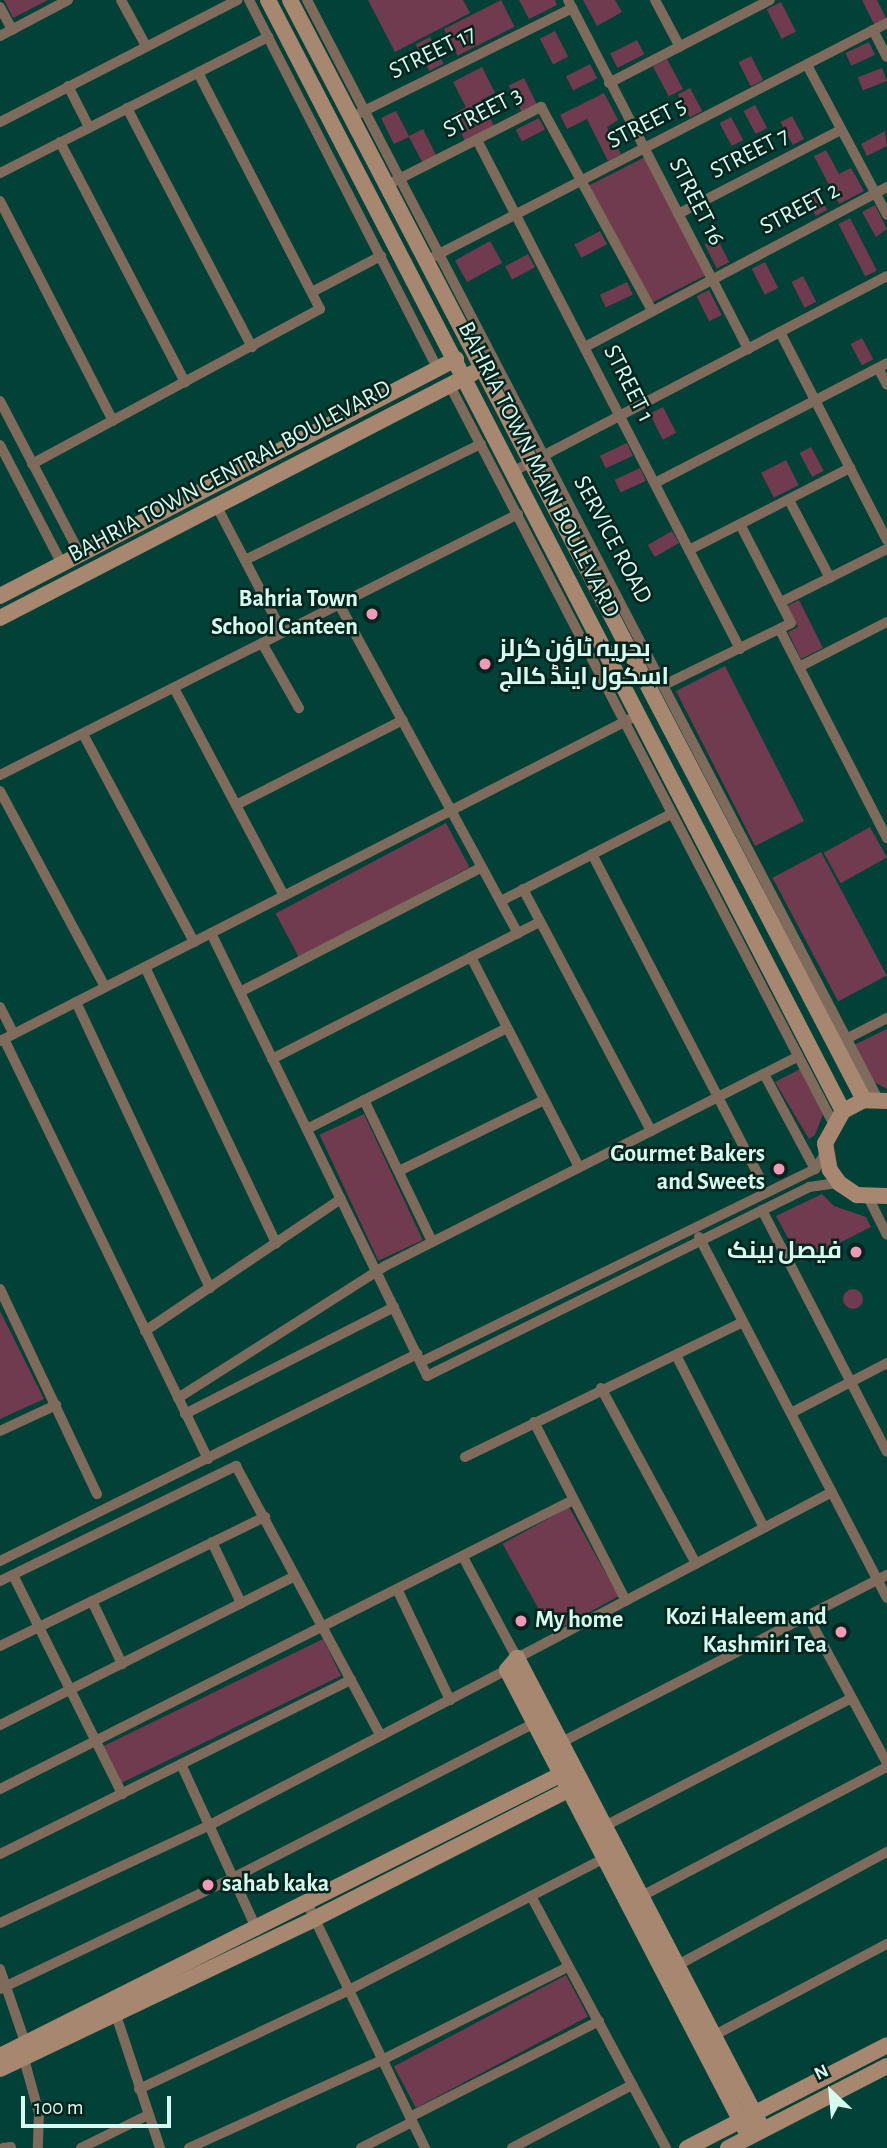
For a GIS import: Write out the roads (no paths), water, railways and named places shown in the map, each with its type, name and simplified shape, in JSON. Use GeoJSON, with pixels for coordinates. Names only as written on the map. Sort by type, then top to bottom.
{"type":"FeatureCollection","features":[{"type":"Feature","properties":{"kind":"main road","name":"BAHRIA TOWN MAIN BOULEVARD"},"geometry":{"type":"LineString","coordinates":[[268,0],[639,715],[838,1116]]}},
{"type":"Feature","properties":{"kind":"main road","name":"BAHRIA TOWN MAIN BOULEVARD"},"geometry":{"type":"LineString","coordinates":[[290,0],[358,114],[433,258],[481,369],[537,459],[876,1100]]}},
{"type":"Feature","properties":{"kind":"main road","name":"BAHRIA TOWN CENTRAL BOULEVARD"},"geometry":{"type":"LineString","coordinates":[[0,596],[456,359]]}},
{"type":"Feature","properties":{"kind":"main road","name":"BAHRIA TOWN CENTRAL BOULEVARD"},"geometry":{"type":"LineString","coordinates":[[0,618],[481,369]]}},
{"type":"Feature","properties":{"kind":"main road"},"geometry":{"type":"LineString","coordinates":[[388,395],[392,397],[443,372],[490,385]]}},
{"type":"Feature","properties":{"kind":"main road"},"geometry":{"type":"LineString","coordinates":[[876,1100],[838,1116],[825,1154],[839,1183],[880,1199]]}},
{"type":"Feature","properties":{"kind":"main road"},"geometry":{"type":"LineString","coordinates":[[512,1664],[533,1724],[603,1827],[713,2036],[747,2117]]}},
{"type":"Feature","properties":{"kind":"main road"},"geometry":{"type":"LineString","coordinates":[[512,1664],[560,1744],[570,1779],[603,1859],[756,2134]]}},
{"type":"Feature","properties":{"kind":"main road"},"geometry":{"type":"LineString","coordinates":[[0,2069],[25,2052],[311,1912],[570,1779]]}},
{"type":"Feature","properties":{"kind":"main road"},"geometry":{"type":"LineString","coordinates":[[0,2056],[25,2052],[116,2015],[149,1991],[257,1930],[311,1912]]}},
{"type":"Feature","properties":{"kind":"main road"},"geometry":{"type":"LineString","coordinates":[[687,2148],[887,2045]]}},
{"type":"Feature","properties":{"kind":"main road"},"geometry":{"type":"LineString","coordinates":[[727,2148],[887,2066]]}},
{"type":"Feature","properties":{"kind":"street"},"geometry":{"type":"LineString","coordinates":[[0,36],[68,0]]}},
{"type":"Feature","properties":{"kind":"street"},"geometry":{"type":"LineString","coordinates":[[121,0],[146,46]]}},
{"type":"Feature","properties":{"kind":"street"},"geometry":{"type":"LineString","coordinates":[[0,122],[237,0]]}},
{"type":"Feature","properties":{"kind":"street"},"geometry":{"type":"LineString","coordinates":[[249,0],[438,369]]}},
{"type":"Feature","properties":{"kind":"street"},"geometry":{"type":"LineString","coordinates":[[307,0],[358,114]]}},
{"type":"Feature","properties":{"kind":"street"},"geometry":{"type":"LineString","coordinates":[[655,0],[680,47]]}},
{"type":"Feature","properties":{"kind":"street"},"geometry":{"type":"LineString","coordinates":[[743,0],[748,11]]}},
{"type":"Feature","properties":{"kind":"street"},"geometry":{"type":"LineString","coordinates":[[610,83],[770,0]]}},
{"type":"Feature","properties":{"kind":"street","name":"STREET 17"},"geometry":{"type":"LineString","coordinates":[[358,114],[570,4]]}},
{"type":"Feature","properties":{"kind":"street","name":"STREET 16"},"geometry":{"type":"LineString","coordinates":[[570,4],[748,349]]}},
{"type":"Feature","properties":{"kind":"street"},"geometry":{"type":"LineString","coordinates":[[0,7],[12,30]]}},
{"type":"Feature","properties":{"kind":"street","name":"STREET 5"},"geometry":{"type":"LineString","coordinates":[[433,258],[887,23]]}},
{"type":"Feature","properties":{"kind":"street"},"geometry":{"type":"LineString","coordinates":[[873,30],[887,57]]}},
{"type":"Feature","properties":{"kind":"street"},"geometry":{"type":"LineString","coordinates":[[0,173],[268,37]]}},
{"type":"Feature","properties":{"kind":"street"},"geometry":{"type":"LineString","coordinates":[[807,65],[887,215]]}},
{"type":"Feature","properties":{"kind":"street"},"geometry":{"type":"LineString","coordinates":[[32,464],[318,313],[312,292],[198,73]]}},
{"type":"Feature","properties":{"kind":"street"},"geometry":{"type":"LineString","coordinates":[[68,86],[89,127]]}},
{"type":"Feature","properties":{"kind":"street","name":"STREET 3"},"geometry":{"type":"LineString","coordinates":[[394,182],[541,107],[652,311]]}},
{"type":"Feature","properties":{"kind":"street"},"geometry":{"type":"LineString","coordinates":[[127,108],[252,347]]}},
{"type":"Feature","properties":{"kind":"street","name":"STREET 7"},"geometry":{"type":"LineString","coordinates":[[678,214],[841,130]]}},
{"type":"Feature","properties":{"kind":"street","name":"STREET 1"},"geometry":{"type":"LineString","coordinates":[[477,140],[740,649]]}},
{"type":"Feature","properties":{"kind":"street"},"geometry":{"type":"LineString","coordinates":[[60,142],[185,382]]}},
{"type":"Feature","properties":{"kind":"street","name":"STREET 2"},"geometry":{"type":"LineString","coordinates":[[585,347],[887,187]]}},
{"type":"Feature","properties":{"kind":"street"},"geometry":{"type":"LineString","coordinates":[[0,201],[113,421]]}},
{"type":"Feature","properties":{"kind":"street"},"geometry":{"type":"LineString","coordinates":[[312,292],[381,256]]}},
{"type":"Feature","properties":{"kind":"street"},"geometry":{"type":"LineString","coordinates":[[433,258],[537,459]]}},
{"type":"Feature","properties":{"kind":"street"},"geometry":{"type":"LineString","coordinates":[[514,471],[887,276]]}},
{"type":"Feature","properties":{"kind":"street"},"geometry":{"type":"LineString","coordinates":[[780,332],[887,540]]}},
{"type":"Feature","properties":{"kind":"street"},"geometry":{"type":"LineString","coordinates":[[655,483],[883,365],[887,385]]}},
{"type":"Feature","properties":{"kind":"street"},"geometry":{"type":"LineString","coordinates":[[449,384],[797,1057],[838,1116]]}},
{"type":"Feature","properties":{"kind":"street"},"geometry":{"type":"LineString","coordinates":[[0,401],[80,554]]}},
{"type":"Feature","properties":{"kind":"street"},"geometry":{"type":"LineString","coordinates":[[245,560],[481,444]]}},
{"type":"Feature","properties":{"kind":"street"},"geometry":{"type":"LineString","coordinates":[[0,445],[62,564]]}},
{"type":"Feature","properties":{"kind":"street"},"geometry":{"type":"LineString","coordinates":[[689,550],[850,468]]}},
{"type":"Feature","properties":{"kind":"street"},"geometry":{"type":"LineString","coordinates":[[789,500],[830,578]]}},
{"type":"Feature","properties":{"kind":"street"},"geometry":{"type":"LineString","coordinates":[[216,505],[283,633]]}},
{"type":"Feature","properties":{"kind":"street"},"geometry":{"type":"LineString","coordinates":[[0,775],[518,514]]}},
{"type":"Feature","properties":{"kind":"street"},"geometry":{"type":"LineString","coordinates":[[740,524],[791,624],[662,693],[876,1100]]}},
{"type":"Feature","properties":{"kind":"street"},"geometry":{"type":"LineString","coordinates":[[781,602],[887,549]]}},
{"type":"Feature","properties":{"kind":"street"},"geometry":{"type":"LineString","coordinates":[[339,604],[518,933]]}},
{"type":"Feature","properties":{"kind":"street"},"geometry":{"type":"LineString","coordinates":[[799,667],[887,622]]}},
{"type":"Feature","properties":{"kind":"street"},"geometry":{"type":"LineString","coordinates":[[780,630],[887,838]]}},
{"type":"Feature","properties":{"kind":"street"},"geometry":{"type":"LineString","coordinates":[[262,643],[299,708]]}},
{"type":"Feature","properties":{"kind":"street"},"geometry":{"type":"LineString","coordinates":[[174,688],[284,896]]}},
{"type":"Feature","properties":{"kind":"street"},"geometry":{"type":"LineString","coordinates":[[6,1038],[639,715]]}},
{"type":"Feature","properties":{"kind":"street"},"geometry":{"type":"LineString","coordinates":[[236,805],[403,720]]}},
{"type":"Feature","properties":{"kind":"street"},"geometry":{"type":"LineString","coordinates":[[83,734],[194,942]]}},
{"type":"Feature","properties":{"kind":"street"},"geometry":{"type":"LineString","coordinates":[[0,791],[105,987]]}},
{"type":"Feature","properties":{"kind":"street"},"geometry":{"type":"LineString","coordinates":[[500,901],[671,814]]}},
{"type":"Feature","properties":{"kind":"street"},"geometry":{"type":"LineString","coordinates":[[592,854],[761,1180]]}},
{"type":"Feature","properties":{"kind":"street"},"geometry":{"type":"LineString","coordinates":[[240,992],[482,867]]}},
{"type":"Feature","properties":{"kind":"street"},"geometry":{"type":"LineString","coordinates":[[523,890],[651,1130]]}},
{"type":"Feature","properties":{"kind":"street"},"geometry":{"type":"LineString","coordinates":[[272,1059],[540,922]]}},
{"type":"Feature","properties":{"kind":"street"},"geometry":{"type":"LineString","coordinates":[[211,933],[427,1376],[762,1210],[818,1184],[839,1183]]}},
{"type":"Feature","properties":{"kind":"street"},"geometry":{"type":"LineString","coordinates":[[471,957],[579,1167]]}},
{"type":"Feature","properties":{"kind":"street"},"geometry":{"type":"LineString","coordinates":[[145,967],[276,1243]]}},
{"type":"Feature","properties":{"kind":"street"},"geometry":{"type":"LineString","coordinates":[[76,1002],[210,1288]]}},
{"type":"Feature","properties":{"kind":"street"},"geometry":{"type":"LineString","coordinates":[[0,1007],[6,1038],[208,1459]]}},
{"type":"Feature","properties":{"kind":"street"},"geometry":{"type":"LineString","coordinates":[[846,1039],[887,1018]]}},
{"type":"Feature","properties":{"kind":"street"},"geometry":{"type":"LineString","coordinates":[[307,1129],[507,1028]]}},
{"type":"Feature","properties":{"kind":"street"},"geometry":{"type":"LineString","coordinates":[[178,1398],[376,1271],[797,1057]]}},
{"type":"Feature","properties":{"kind":"street"},"geometry":{"type":"LineString","coordinates":[[764,1074],[815,1169]]}},
{"type":"Feature","properties":{"kind":"street"},"geometry":{"type":"LineString","coordinates":[[364,1100],[432,1241]]}},
{"type":"Feature","properties":{"kind":"street"},"geometry":{"type":"LineString","coordinates":[[399,1171],[544,1100]]}},
{"type":"Feature","properties":{"kind":"street"},"geometry":{"type":"LineString","coordinates":[[0,1561],[419,1358],[694,1229],[815,1169],[825,1154]]}},
{"type":"Feature","properties":{"kind":"street"},"geometry":{"type":"LineString","coordinates":[[145,1331],[341,1199]]}},
{"type":"Feature","properties":{"kind":"street"},"geometry":{"type":"LineString","coordinates":[[880,1199],[887,1235]]}},
{"type":"Feature","properties":{"kind":"street"},"geometry":{"type":"LineString","coordinates":[[762,1210],[887,1452]]}},
{"type":"Feature","properties":{"kind":"street"},"geometry":{"type":"LineString","coordinates":[[694,1229],[832,1492],[883,1577],[887,1598]]}},
{"type":"Feature","properties":{"kind":"street"},"geometry":{"type":"LineString","coordinates":[[0,1289],[97,1494]]}},
{"type":"Feature","properties":{"kind":"street"},"geometry":{"type":"LineString","coordinates":[[186,1414],[394,1307]]}},
{"type":"Feature","properties":{"kind":"street"},"geometry":{"type":"LineString","coordinates":[[465,1457],[601,1388],[743,1322]]}},
{"type":"Feature","properties":{"kind":"street"},"geometry":{"type":"LineString","coordinates":[[676,1355],[764,1528]]}},
{"type":"Feature","properties":{"kind":"street"},"geometry":{"type":"LineString","coordinates":[[791,1413],[887,1363]]}},
{"type":"Feature","properties":{"kind":"street"},"geometry":{"type":"LineString","coordinates":[[601,1388],[696,1564]]}},
{"type":"Feature","properties":{"kind":"street"},"geometry":{"type":"LineString","coordinates":[[0,1431],[56,1405]]}},
{"type":"Feature","properties":{"kind":"street"},"geometry":{"type":"LineString","coordinates":[[534,1422],[626,1601]]}},
{"type":"Feature","properties":{"kind":"street"},"geometry":{"type":"LineString","coordinates":[[0,1581],[231,1466],[241,1469],[295,1576],[382,1736]]}},
{"type":"Feature","properties":{"kind":"street"},"geometry":{"type":"LineString","coordinates":[[0,1923],[208,1826],[382,1736],[626,1601],[832,1492]]}},
{"type":"Feature","properties":{"kind":"street"},"geometry":{"type":"LineString","coordinates":[[0,1789],[97,1743],[573,1500]]}},
{"type":"Feature","properties":{"kind":"street"},"geometry":{"type":"LineString","coordinates":[[0,1646],[265,1517]]}},
{"type":"Feature","properties":{"kind":"street"},"geometry":{"type":"LineString","coordinates":[[212,1542],[242,1602]]}},
{"type":"Feature","properties":{"kind":"street"},"geometry":{"type":"LineString","coordinates":[[463,1558],[512,1664]]}},
{"type":"Feature","properties":{"kind":"street"},"geometry":{"type":"LineString","coordinates":[[13,1574],[122,1794]]}},
{"type":"Feature","properties":{"kind":"street"},"geometry":{"type":"LineString","coordinates":[[0,1725],[295,1576]]}},
{"type":"Feature","properties":{"kind":"street"},"geometry":{"type":"LineString","coordinates":[[560,1744],[883,1577]]}},
{"type":"Feature","properties":{"kind":"street"},"geometry":{"type":"LineString","coordinates":[[398,1591],[450,1700]]}},
{"type":"Feature","properties":{"kind":"street"},"geometry":{"type":"LineString","coordinates":[[92,1601],[122,1664]]}},
{"type":"Feature","properties":{"kind":"street"},"geometry":{"type":"LineString","coordinates":[[640,1896],[887,1765],[807,1615]]}},
{"type":"Feature","properties":{"kind":"street"},"geometry":{"type":"LineString","coordinates":[[0,1854],[351,1680]]}},
{"type":"Feature","properties":{"kind":"street"},"geometry":{"type":"LineString","coordinates":[[603,1827],[852,1698]]}},
{"type":"Feature","properties":{"kind":"street"},"geometry":{"type":"LineString","coordinates":[[3,1988],[233,1878],[533,1724]]}},
{"type":"Feature","properties":{"kind":"street"},"geometry":{"type":"LineString","coordinates":[[181,1764],[257,1930]]}},
{"type":"Feature","properties":{"kind":"street"},"geometry":{"type":"LineString","coordinates":[[676,1966],[887,1852]]}},
{"type":"Feature","properties":{"kind":"street"},"geometry":{"type":"LineString","coordinates":[[139,2089],[349,1990],[603,1859]]}},
{"type":"Feature","properties":{"kind":"street"},"geometry":{"type":"LineString","coordinates":[[531,1896],[666,2148]]}},
{"type":"Feature","properties":{"kind":"street"},"geometry":{"type":"LineString","coordinates":[[311,1912],[425,2148]]}},
{"type":"Feature","properties":{"kind":"street"},"geometry":{"type":"LineString","coordinates":[[713,2036],[887,1944]]}},
{"type":"Feature","properties":{"kind":"street"},"geometry":{"type":"LineString","coordinates":[[189,2148],[382,2060],[568,1967]]}},
{"type":"Feature","properties":{"kind":"street"},"geometry":{"type":"LineString","coordinates":[[0,1969],[3,1988],[25,2052],[39,2113],[38,2148]]}},
{"type":"Feature","properties":{"kind":"street"},"geometry":{"type":"LineString","coordinates":[[116,2015],[160,2148]]}},
{"type":"Feature","properties":{"kind":"street"},"geometry":{"type":"LineString","coordinates":[[361,2148],[599,2021]]}},
{"type":"Feature","properties":{"kind":"street"},"geometry":{"type":"LineString","coordinates":[[512,2148],[632,2085]]}},
{"type":"Feature","properties":{"kind":"street"},"geometry":{"type":"LineString","coordinates":[[81,2148],[148,2115]]}},
{"type":"Feature","properties":{"kind":"street"},"geometry":{"type":"LineString","coordinates":[[3,2148],[11,2147]]}},
{"type":"Feature","properties":{"kind":"place","name":"Bahria Town School Canteen"},"geometry":{"type":"Point","coordinates":[372,614]}},
{"type":"Feature","properties":{"kind":"place","name":"بحریہ ٹاؤن گرلز اسکول اینڈ کالج"},"geometry":{"type":"Point","coordinates":[485,664]}},
{"type":"Feature","properties":{"kind":"place","name":"Gourmet Bakers and Sweets"},"geometry":{"type":"Point","coordinates":[779,1169]}},
{"type":"Feature","properties":{"kind":"place","name":"فیصل بینک"},"geometry":{"type":"Point","coordinates":[856,1252]}},
{"type":"Feature","properties":{"kind":"place","name":"My home"},"geometry":{"type":"Point","coordinates":[521,1621]}},
{"type":"Feature","properties":{"kind":"place","name":"Kozi Haleem and Kashmiri Tea"},"geometry":{"type":"Point","coordinates":[841,1632]}},
{"type":"Feature","properties":{"kind":"place","name":"sahab kaka"},"geometry":{"type":"Point","coordinates":[208,1885]}}]}
